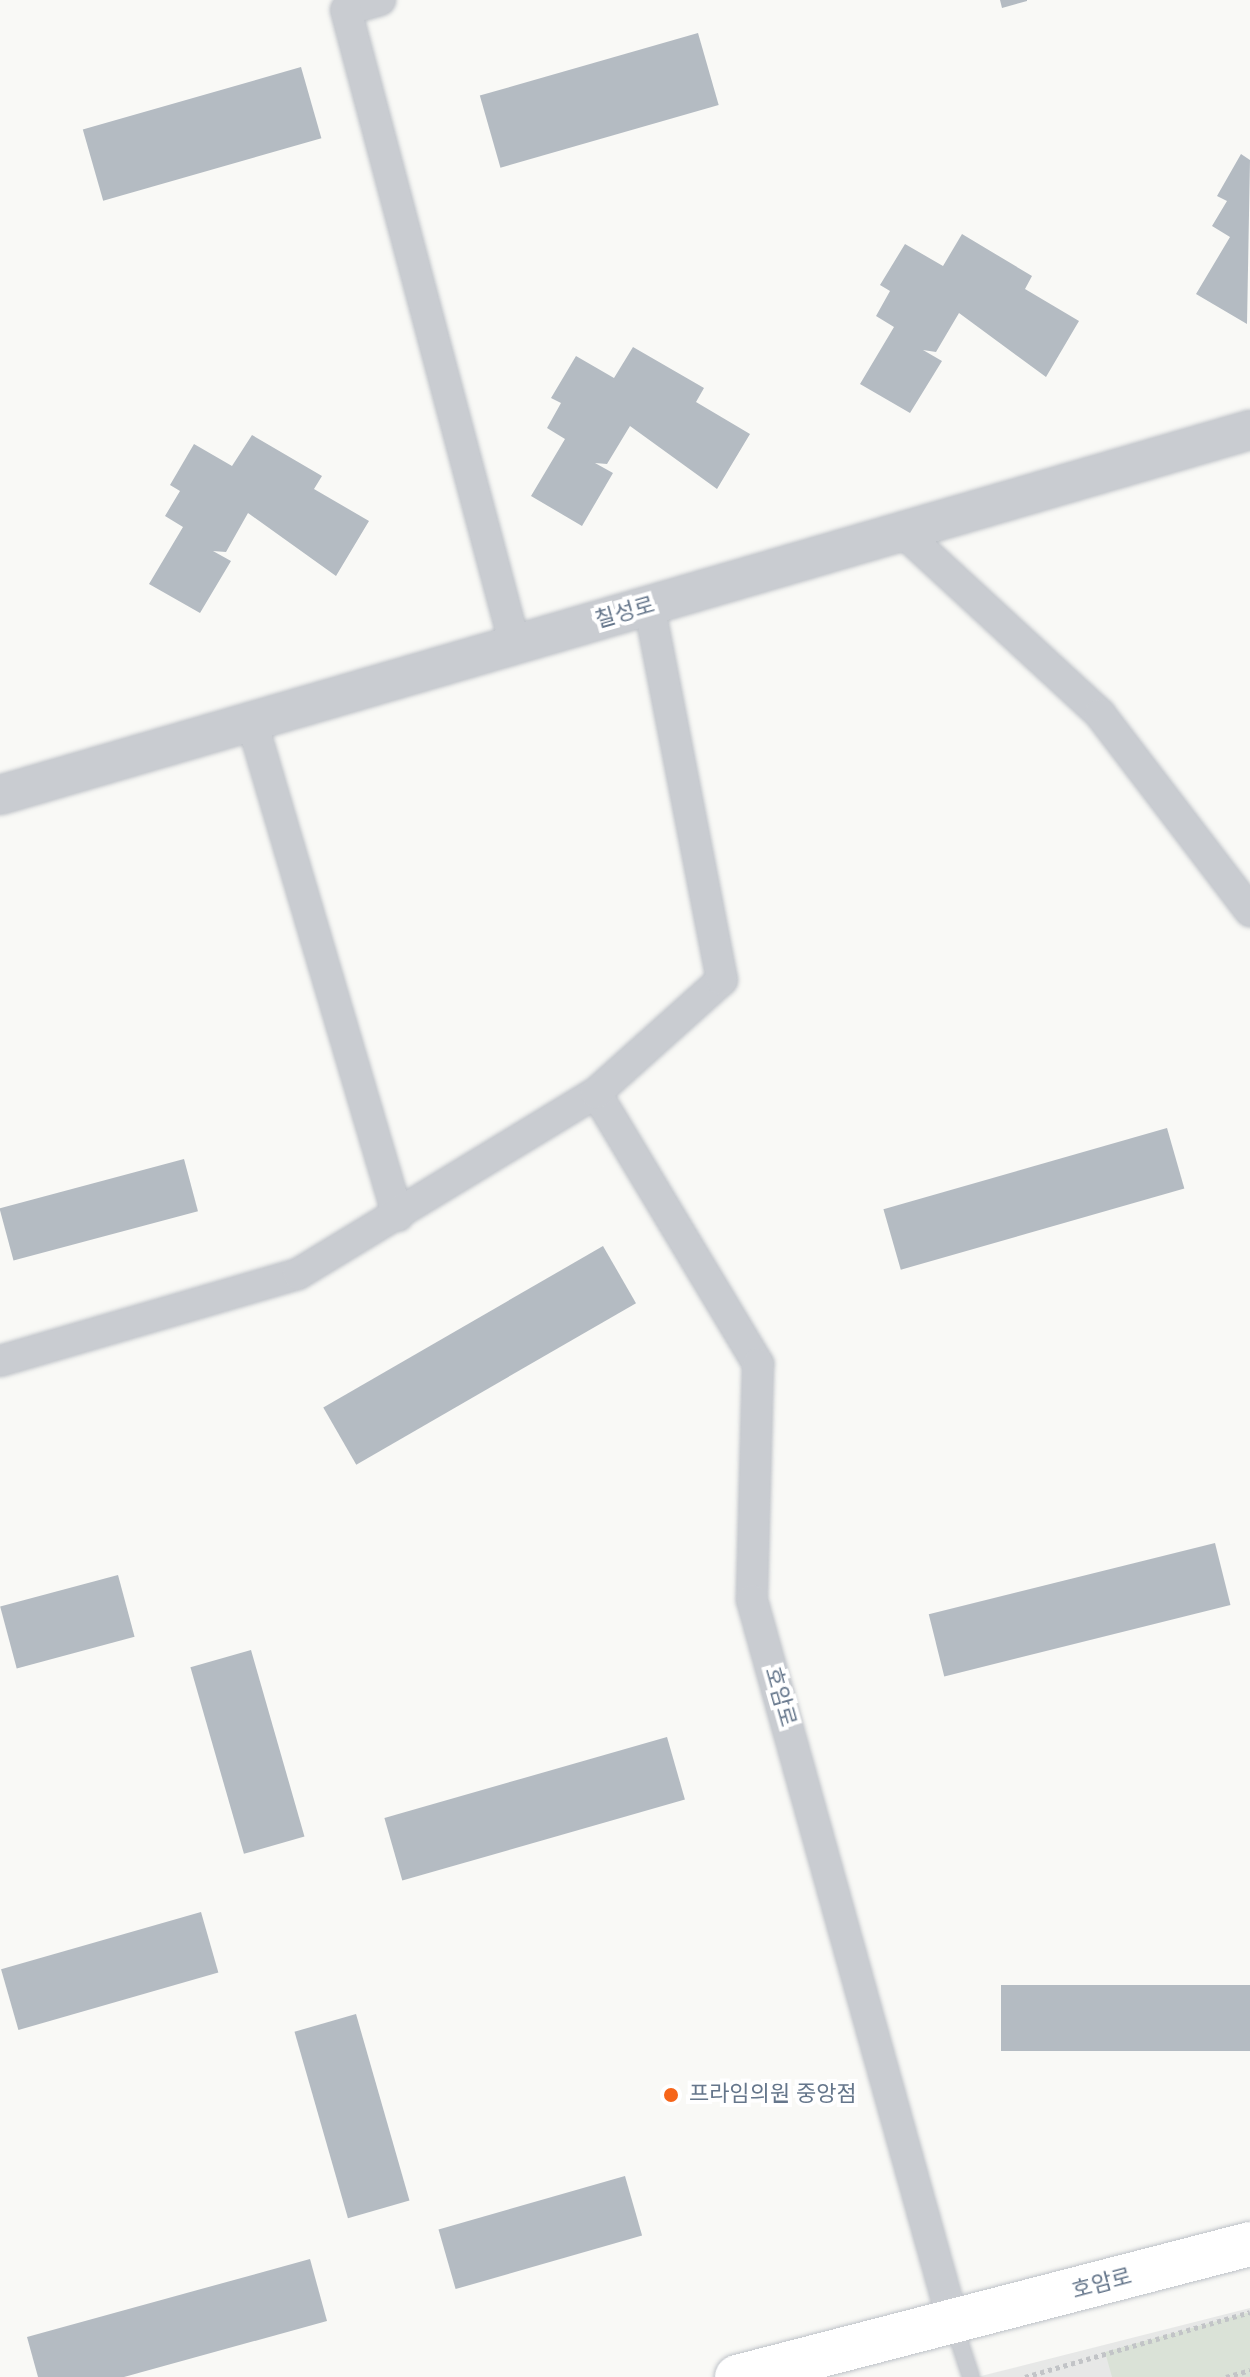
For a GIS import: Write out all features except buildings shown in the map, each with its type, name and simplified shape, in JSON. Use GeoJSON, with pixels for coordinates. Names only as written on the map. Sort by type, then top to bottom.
{"type":"FeatureCollection","features":[{"type":"Feature","properties":{"kind":"main road","name":"호암로"},"geometry":{"type":"LineString","coordinates":[[737,2377],[954,2325],[1250,2244]]}},
{"type":"Feature","properties":{"kind":"street"},"geometry":{"type":"LineString","coordinates":[[380,0],[346,10],[515,645]]}},
{"type":"Feature","properties":{"kind":"street","name":"칠성로"},"geometry":{"type":"LineString","coordinates":[[0,795],[1250,430]]}},
{"type":"Feature","properties":{"kind":"street"},"geometry":{"type":"LineString","coordinates":[[903,532],[1100,714],[1250,911]]}},
{"type":"Feature","properties":{"kind":"street"},"geometry":{"type":"LineString","coordinates":[[0,1361],[266,1289],[398,1216],[596,1093],[722,980],[649,606]]}},
{"type":"Feature","properties":{"kind":"street"},"geometry":{"type":"LineString","coordinates":[[252,722],[398,1216]]}},
{"type":"Feature","properties":{"kind":"street","name":"호암로"},"geometry":{"type":"LineString","coordinates":[[596,1093],[758,1364],[752,1600],[954,2325]]}},
{"type":"Feature","properties":{"kind":"lane"},"geometry":{"type":"LineString","coordinates":[[954,2325],[971,2377]]}},
{"type":"Feature","properties":{"kind":"path"},"geometry":{"type":"LineString","coordinates":[[1025,2377],[1250,2312]]}},
{"type":"Feature","properties":{"kind":"path"},"geometry":{"type":"LineString","coordinates":[[1226,2377],[1250,2370]]}},
{"type":"Feature","properties":{"kind":"shaded area"},"geometry":{"type":"Polygon","coordinates":[[[1250,2308],[1250,2377],[977,2377],[1250,2308]]]}},
{"type":"Feature","properties":{"kind":"shaded area"},"geometry":{"type":"Polygon","coordinates":[[[1250,2312],[1250,2377],[1112,2377],[1105,2352],[1250,2312]]]}},
{"type":"Feature","properties":{"kind":"place","name":"프라임의원 중앙점"},"geometry":{"type":"Point","coordinates":[671,2095]}}]}
